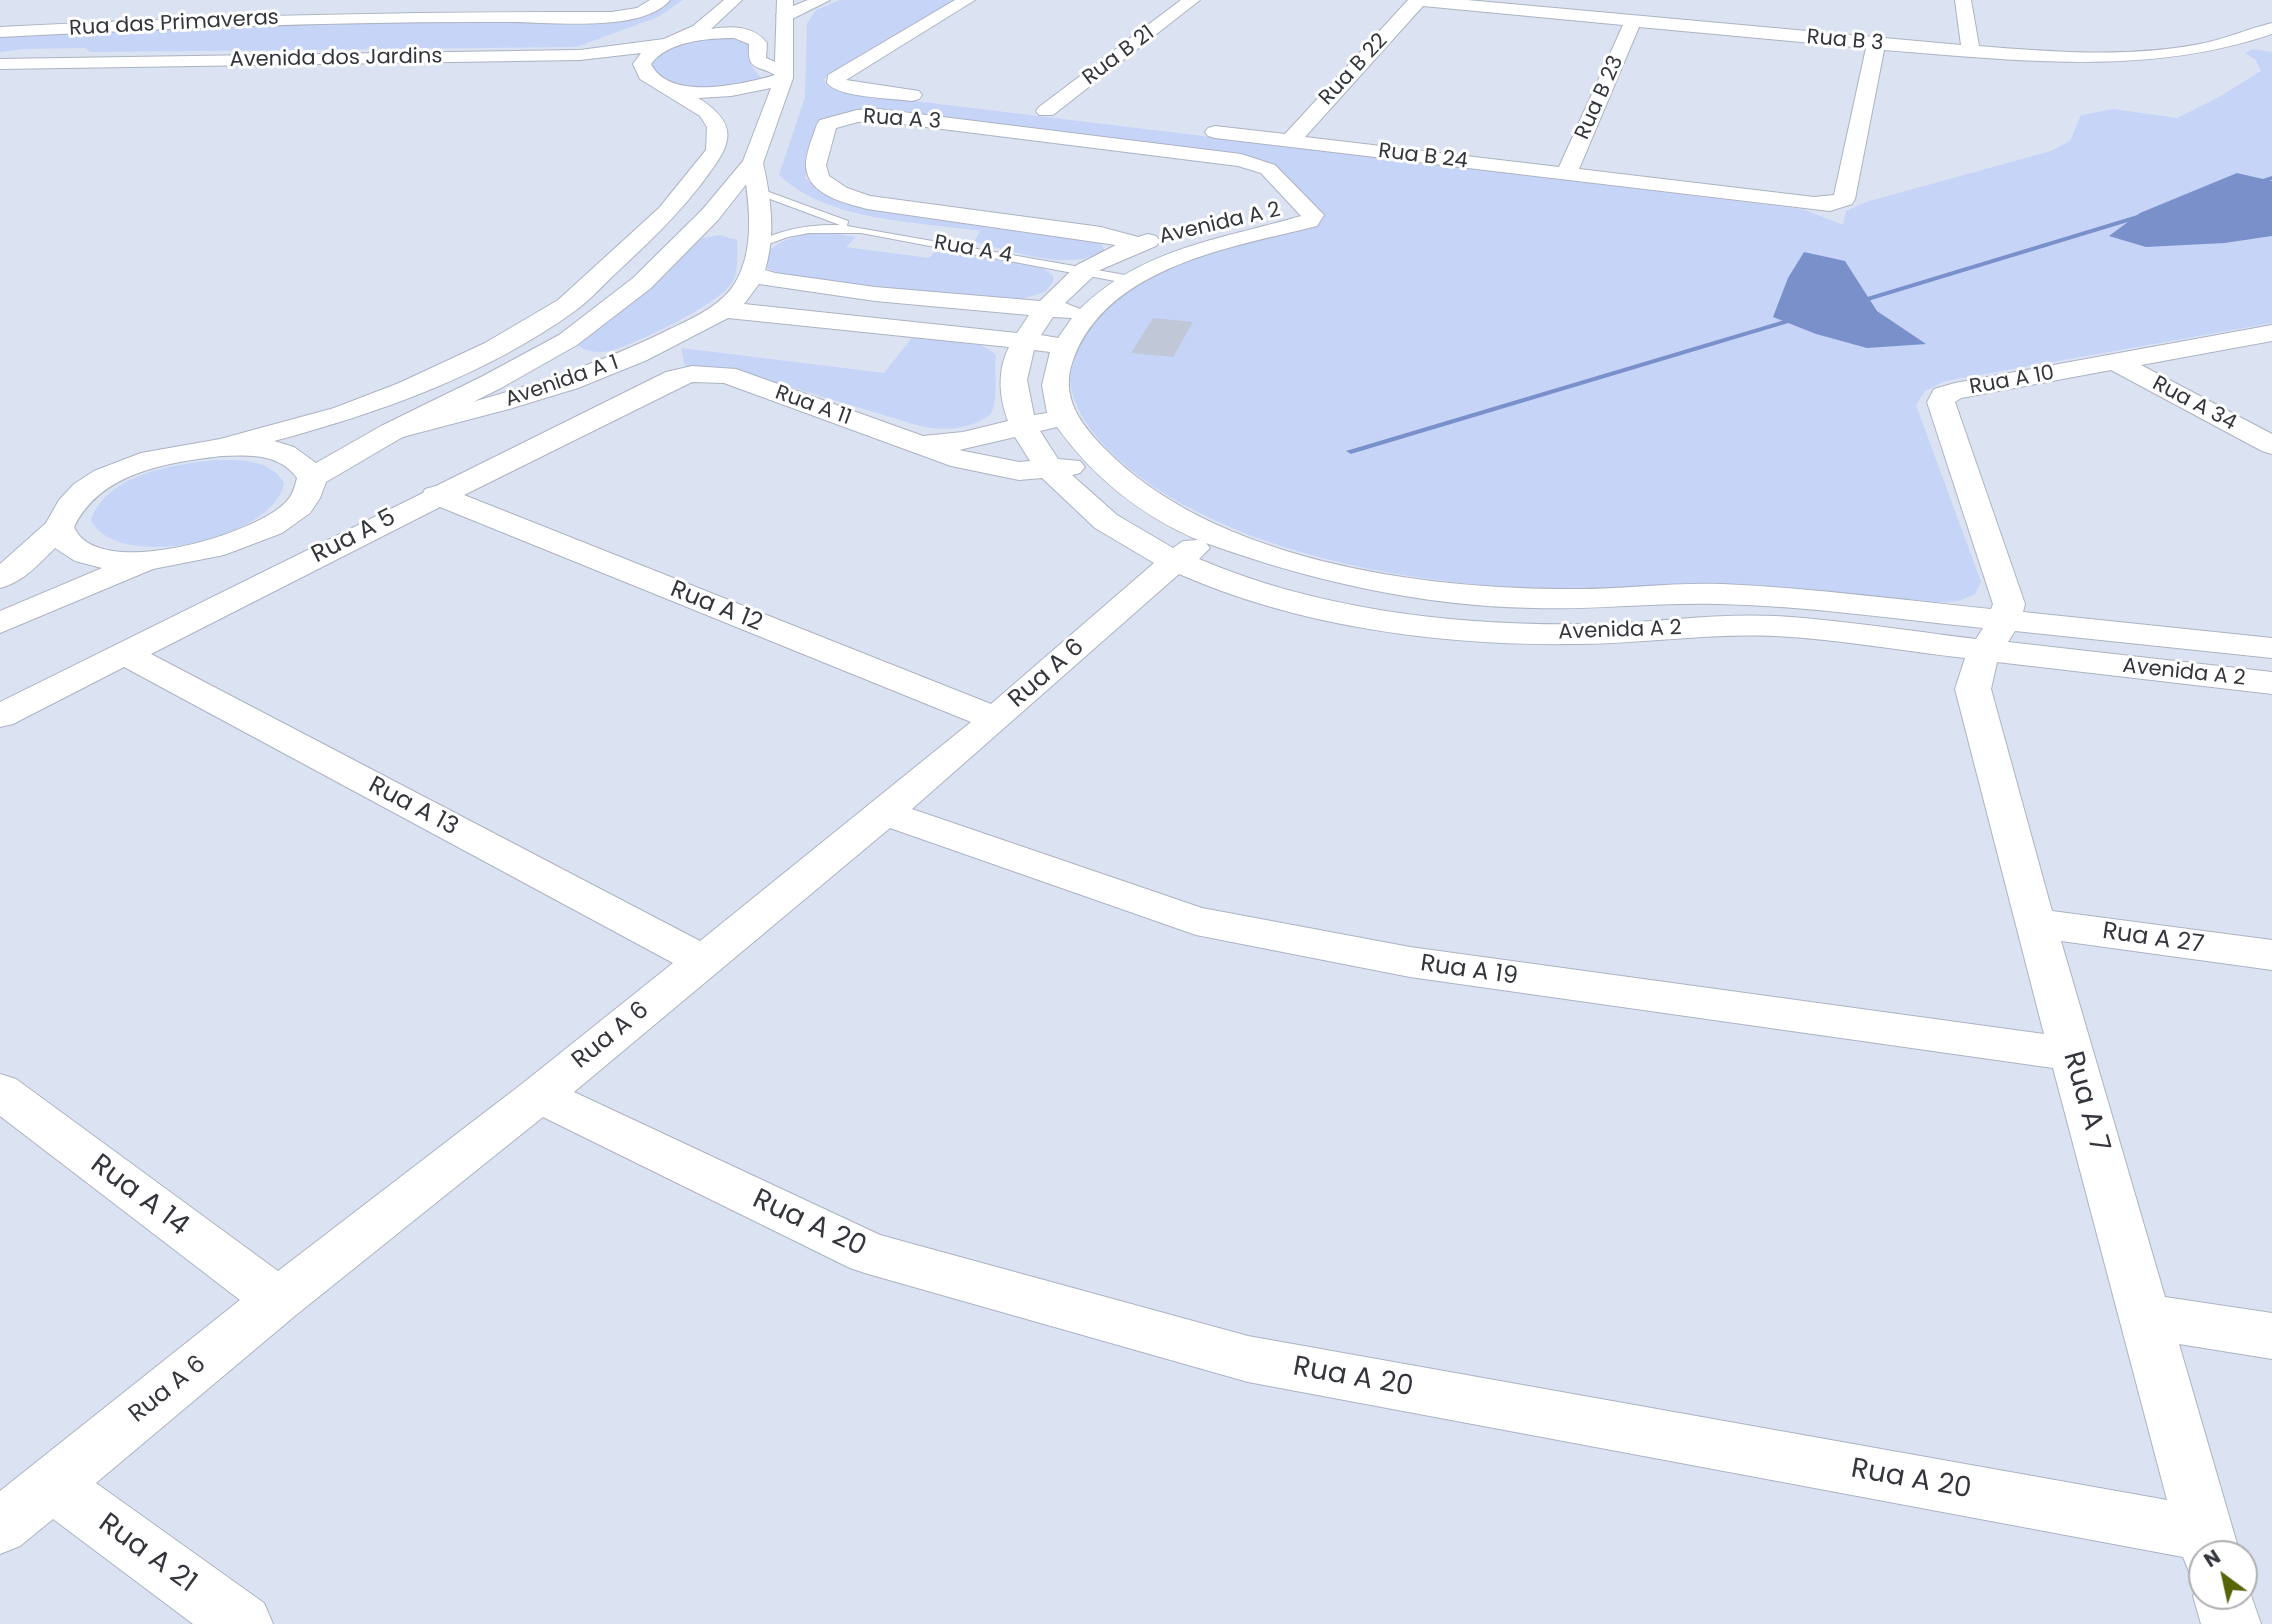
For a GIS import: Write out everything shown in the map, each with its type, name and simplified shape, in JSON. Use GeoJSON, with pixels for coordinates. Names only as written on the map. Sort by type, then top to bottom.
{"type":"FeatureCollection","features":[{"type":"Feature","properties":{"kind":"street","name":"Rua das Primaveras"},"geometry":{"type":"LineString","coordinates":[[0,32],[207,21],[413,16],[612,17],[642,12],[662,0]]}},
{"type":"Feature","properties":{"kind":"street"},"geometry":{"type":"LineString","coordinates":[[629,72],[642,64],[652,51],[699,30],[734,0]]}},
{"type":"Feature","properties":{"kind":"street"},"geometry":{"type":"LineString","coordinates":[[312,478],[391,432],[569,340],[642,283],[710,215],[753,163],[784,74],[784,8],[822,0]]}},
{"type":"Feature","properties":{"kind":"street"},"geometry":{"type":"LineString","coordinates":[[926,96],[845,87],[836,83],[835,79],[967,0]]}},
{"type":"Feature","properties":{"kind":"street","name":"Rua B 21"},"geometry":{"type":"LineString","coordinates":[[1046,111],[1192,0]]}},
{"type":"Feature","properties":{"kind":"street","name":"Rua B 3"},"geometry":{"type":"LineString","coordinates":[[1417,0],[1511,4],[1633,21],[2045,57],[2138,57],[2195,51],[2243,40],[2272,29]]}},
{"type":"Feature","properties":{"kind":"street","name":"Rua B 22"},"geometry":{"type":"LineString","coordinates":[[1290,141],[1417,0]]}},
{"type":"Feature","properties":{"kind":"street"},"geometry":{"type":"LineString","coordinates":[[1963,0],[1971,51]]}},
{"type":"Feature","properties":{"kind":"street"},"geometry":{"type":"LineString","coordinates":[[1737,31],[1740,10]]}},
{"type":"Feature","properties":{"kind":"street","name":"Rua B 23"},"geometry":{"type":"LineString","coordinates":[[1566,175],[1633,21]]}},
{"type":"Feature","properties":{"kind":"street","name":"Avenida dos Jardins"},"geometry":{"type":"LineString","coordinates":[[0,64],[580,55],[717,34],[749,36],[758,43],[757,60],[784,74]]}},
{"type":"Feature","properties":{"kind":"street"},"geometry":{"type":"LineString","coordinates":[[2243,40],[2272,47]]}},
{"type":"Feature","properties":{"kind":"street","name":"Rua B 24"},"geometry":{"type":"LineString","coordinates":[[1195,129],[1566,175],[1830,204],[1844,199],[1876,44]]}},
{"type":"Feature","properties":{"kind":"street","name":"Avenida dos Jardins"},"geometry":{"type":"LineString","coordinates":[[0,73],[528,66],[629,72]]}},
{"type":"Feature","properties":{"kind":"street"},"geometry":{"type":"LineString","coordinates":[[0,578],[20,565],[59,527],[65,509],[83,491],[110,474],[170,454],[222,447],[344,414],[409,389],[494,349],[566,305],[667,213],[716,151],[718,127],[707,111],[673,91],[629,72]]}},
{"type":"Feature","properties":{"kind":"street"},"geometry":{"type":"LineString","coordinates":[[673,91],[726,93],[749,89],[784,74]]}},
{"type":"Feature","properties":{"kind":"street"},"geometry":{"type":"LineString","coordinates":[[1019,108],[1073,114]]}},
{"type":"Feature","properties":{"kind":"street","name":"Rua A 3"},"geometry":{"type":"LineString","coordinates":[[1140,244],[1101,234],[867,202],[839,193],[819,179],[816,165],[827,124],[857,116],[878,115],[1241,160],[1268,169],[1304,205]]}},
{"type":"Feature","properties":{"kind":"street","name":"Avenida A 1"},"geometry":{"type":"LineString","coordinates":[[391,432],[506,403],[576,381],[639,354],[725,310],[752,274],[760,244],[758,191],[753,163]]}},
{"type":"Feature","properties":{"kind":"street","name":"Avenida A 2"},"geometry":{"type":"LineString","coordinates":[[2272,648],[1995,636],[1775,626],[1708,626],[1641,633],[1546,634],[1429,626],[1319,607],[1238,587],[1174,562],[1105,522],[1074,496],[1050,470],[1022,424],[1015,391],[1015,365],[1025,341],[1048,309],[1084,271],[1140,244],[1172,234],[1304,205],[1313,215],[1309,221],[1240,236],[1199,249],[1130,280],[1088,314],[1066,345],[1056,376],[1057,405],[1096,460],[1128,487],[1213,535],[1283,559],[1422,589],[1499,597],[1575,599],[1720,594],[1995,636],[2272,683]]}},
{"type":"Feature","properties":{"kind":"street"},"geometry":{"type":"LineString","coordinates":[[752,274],[773,280],[875,294],[1088,314]]}},
{"type":"Feature","properties":{"kind":"street"},"geometry":{"type":"LineString","coordinates":[[846,321],[875,294]]}},
{"type":"Feature","properties":{"kind":"street"},"geometry":{"type":"LineString","coordinates":[[725,310],[1066,345]]}},
{"type":"Feature","properties":{"kind":"street","name":"Rua A 10"},"geometry":{"type":"LineString","coordinates":[[1995,636],[2009,604],[1941,402],[1944,395],[2272,333]]}},
{"type":"Feature","properties":{"kind":"street","name":"Rua A 34"},"geometry":{"type":"LineString","coordinates":[[2117,363],[2272,445]]}},
{"type":"Feature","properties":{"kind":"street","name":"Rua A 11"},"geometry":{"type":"LineString","coordinates":[[713,373],[727,375],[961,460],[997,469],[1050,470],[1096,460]]}},
{"type":"Feature","properties":{"kind":"street","name":"Rua A 5"},"geometry":{"type":"LineString","coordinates":[[0,716],[436,495],[675,378],[713,373]]}},
{"type":"Feature","properties":{"kind":"street","name":"Rua A 11"},"geometry":{"type":"LineString","coordinates":[[913,441],[965,443],[1022,424],[1065,419]]}},
{"type":"Feature","properties":{"kind":"street"},"geometry":{"type":"LineString","coordinates":[[59,527],[66,541],[83,553],[111,559],[145,561],[187,556],[265,531],[292,513],[308,495],[312,478],[303,463],[284,453],[256,447],[222,447]]}},
{"type":"Feature","properties":{"kind":"street","name":"Rua A 12"},"geometry":{"type":"LineString","coordinates":[[436,495],[996,719]]}},
{"type":"Feature","properties":{"kind":"street","name":"Rua A 6"},"geometry":{"type":"LineString","coordinates":[[0,1527],[278,1300],[539,1096],[996,719],[1174,562],[1213,535]]}},
{"type":"Feature","properties":{"kind":"street"},"geometry":{"type":"LineString","coordinates":[[0,623],[145,561]]}},
{"type":"Feature","properties":{"kind":"street","name":"Rua A 7"},"geometry":{"type":"LineString","coordinates":[[1995,636],[1974,670],[1973,690],[2207,1540]]}},
{"type":"Feature","properties":{"kind":"street","name":"Rua A 13"},"geometry":{"type":"LineString","coordinates":[[123,653],[704,961]]}},
{"type":"Feature","properties":{"kind":"street","name":"Rua A 19"},"geometry":{"type":"LineString","coordinates":[[884,813],[1196,921],[1410,962],[2071,1054]]}},
{"type":"Feature","properties":{"kind":"street","name":"Rua A 27"},"geometry":{"type":"LineString","coordinates":[[2035,923],[2272,955]]}},
{"type":"Feature","properties":{"kind":"street","name":"Rua A 14"},"geometry":{"type":"LineString","coordinates":[[0,1091],[278,1300]]}},
{"type":"Feature","properties":{"kind":"street","name":"Rua A 20"},"geometry":{"type":"LineString","coordinates":[[539,1096],[868,1253],[1248,1359],[2188,1540]]}},
{"type":"Feature","properties":{"kind":"street"},"geometry":{"type":"LineString","coordinates":[[2145,1316],[2272,1336]]}},
{"type":"Feature","properties":{"kind":"street","name":"Rua A 21"},"geometry":{"type":"LineString","coordinates":[[52,1485],[243,1624]]}},
{"type":"Feature","properties":{"kind":"lane","name":"Rua A 4"},"geometry":{"type":"LineString","coordinates":[[758,191],[861,230]]}},
{"type":"Feature","properties":{"kind":"lane","name":"Rua A 4"},"geometry":{"type":"LineString","coordinates":[[760,244],[799,231],[833,228],[861,230],[1130,280]]}},
{"type":"Feature","properties":{"kind":"shaded area"},"geometry":{"type":"Polygon","coordinates":[[[669,0],[683,0],[658,17],[576,47],[91,52],[85,48],[0,52],[0,34],[349,24],[353,20],[603,21],[669,0]]]}},
{"type":"Feature","properties":{"kind":"shaded area"},"geometry":{"type":"Polygon","coordinates":[[[840,0],[955,0],[824,79],[827,86],[841,92],[1802,209],[1843,225],[1846,211],[1866,202],[2051,151],[2070,141],[2081,115],[2114,109],[2177,118],[2219,97],[2261,71],[2256,60],[2245,53],[2253,49],[2272,52],[2272,181],[2237,173],[2225,243],[2272,236],[2272,323],[1945,381],[1925,391],[1916,405],[1981,582],[1975,594],[1959,601],[1934,603],[1515,588],[1431,579],[1347,564],[1266,541],[1226,525],[1166,494],[1142,478],[1096,436],[1080,412],[1071,387],[1071,360],[1083,333],[1123,291],[1165,267],[1214,249],[1313,227],[1321,211],[1274,168],[877,111],[821,121],[815,125],[805,178],[821,190],[1100,241],[1105,251],[1074,260],[1040,258],[974,242],[980,231],[874,217],[822,202],[779,175],[805,97],[807,23],[816,10],[840,0]],[[1845,261],[1788,278],[1925,344],[1877,311],[1845,261]]]}},
{"type":"Feature","properties":{"kind":"shaded area"},"geometry":{"type":"Polygon","coordinates":[[[721,38],[750,46],[750,63],[761,77],[752,82],[728,87],[686,87],[665,81],[650,65],[664,51],[703,39],[721,38]]]}},
{"type":"Feature","properties":{"kind":"shaded area"},"geometry":{"type":"Polygon","coordinates":[[[813,233],[856,237],[846,247],[929,258],[937,250],[1042,267],[1053,276],[1053,282],[1045,292],[1015,301],[793,280],[767,268],[768,251],[790,238],[813,233]]]}},
{"type":"Feature","properties":{"kind":"shaded area"},"geometry":{"type":"Polygon","coordinates":[[[719,235],[737,240],[736,274],[724,292],[675,323],[622,347],[597,352],[579,346],[578,342],[698,239],[719,235]]]}},
{"type":"Feature","properties":{"kind":"shaded area"},"geometry":{"type":"Polygon","coordinates":[[[914,335],[968,341],[979,344],[996,355],[995,395],[990,415],[974,424],[956,428],[920,426],[731,369],[685,367],[681,348],[884,373],[914,335]]]}},
{"type":"Feature","properties":{"kind":"shaded area"},"geometry":{"type":"Polygon","coordinates":[[[214,460],[253,462],[270,469],[284,483],[274,503],[254,520],[226,534],[194,543],[161,547],[131,545],[106,536],[91,520],[99,504],[126,482],[161,469],[214,460]]]}},
{"type":"Feature","properties":{"kind":"water"},"geometry":{"type":"Polygon","coordinates":[[[2237,173],[2272,181],[2272,236],[2225,243],[2146,247],[2109,236],[2140,213],[2237,173]]]}},
{"type":"Feature","properties":{"kind":"water"},"geometry":{"type":"Polygon","coordinates":[[[1804,252],[1845,261],[1877,311],[1926,344],[1867,348],[1816,334],[1773,317],[1788,278],[1804,252]]]}},
{"type":"Feature","properties":{"kind":"building"},"geometry":{"type":"Polygon","coordinates":[[[1153,318],[1193,322],[1173,357],[1131,353],[1153,318]]]}},
{"type":"Feature","properties":{"kind":"waterway"},"geometry":{"type":"LineString","coordinates":[[2251,184],[2272,178]]}},
{"type":"Feature","properties":{"kind":"waterway"},"geometry":{"type":"LineString","coordinates":[[1855,302],[2147,215]]}},
{"type":"Feature","properties":{"kind":"waterway"},"geometry":{"type":"LineString","coordinates":[[1351,451],[1801,318]]}}]}
